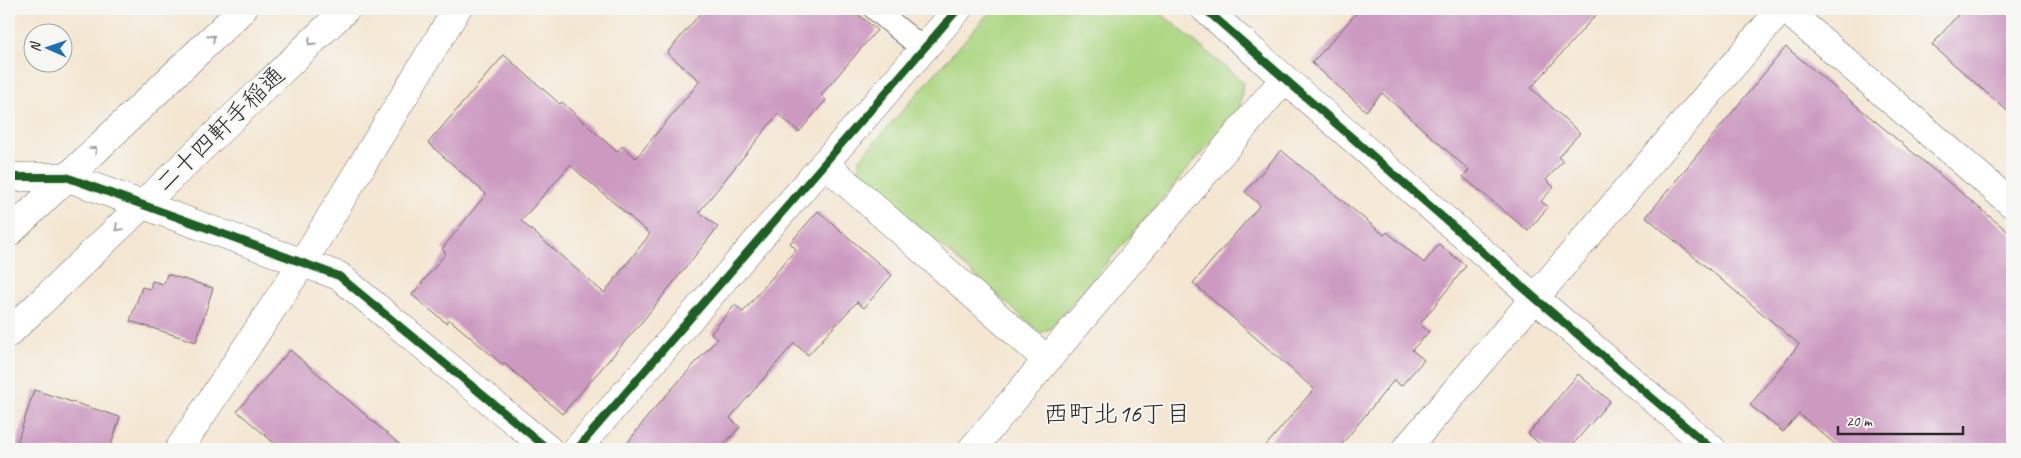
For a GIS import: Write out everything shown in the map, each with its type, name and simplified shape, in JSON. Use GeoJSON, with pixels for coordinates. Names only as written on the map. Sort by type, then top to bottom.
{"type":"FeatureCollection","features":[{"type":"Feature","properties":{"kind":"street"},"geometry":{"type":"LineString","coordinates":[[9,233],[243,9]]}},
{"type":"Feature","properties":{"kind":"street","name":"二十四軒手稲通"},"geometry":{"type":"LineString","coordinates":[[9,333],[142,203],[346,9]]}},
{"type":"Feature","properties":{"kind":"street"},"geometry":{"type":"LineString","coordinates":[[179,449],[302,262],[457,9]]}},
{"type":"Feature","properties":{"kind":"street"},"geometry":{"type":"LineString","coordinates":[[577,449],[958,9]]}},
{"type":"Feature","properties":{"kind":"street"},"geometry":{"type":"LineString","coordinates":[[1205,9],[1534,298],[1712,449]]}},
{"type":"Feature","properties":{"kind":"street"},"geometry":{"type":"LineString","coordinates":[[1406,449],[1781,9]]}},
{"type":"Feature","properties":{"kind":"street"},"geometry":{"type":"LineString","coordinates":[[1785,9],[2012,204]]}},
{"type":"Feature","properties":{"kind":"street"},"geometry":{"type":"LineString","coordinates":[[972,449],[1284,79]]}},
{"type":"Feature","properties":{"kind":"street"},"geometry":{"type":"LineString","coordinates":[[824,163],[1047,360]]}},
{"type":"Feature","properties":{"kind":"street"},"geometry":{"type":"LineString","coordinates":[[9,177],[66,177],[340,276],[548,449]]}},
{"type":"Feature","properties":{"kind":"lane"},"geometry":{"type":"LineString","coordinates":[[875,9],[923,49]]}},
{"type":"Feature","properties":{"kind":"green space"},"geometry":{"type":"Polygon","coordinates":[[[992,9],[1156,9],[1243,82],[1240,108],[1051,328],[1041,333],[860,175],[859,160],[992,9]]]}},
{"type":"Feature","properties":{"kind":"building"},"geometry":{"type":"Polygon","coordinates":[[[704,9],[852,9],[877,30],[821,95],[826,100],[799,132],[778,114],[699,212],[718,227],[641,323],[562,414],[505,364],[503,365],[449,319],[446,323],[412,295],[446,253],[442,249],[486,194],[428,143],[504,55],[560,104],[562,102],[617,152],[622,146],[636,158],[700,81],[667,53],[704,9]],[[570,165],[521,221],[604,293],[650,234],[570,165]]]}},
{"type":"Feature","properties":{"kind":"building"},"geometry":{"type":"Polygon","coordinates":[[[1360,9],[1601,9],[1531,88],[1580,133],[1558,157],[1563,161],[1546,180],[1554,187],[1541,201],[1548,207],[1528,231],[1463,177],[1469,170],[1382,93],[1366,111],[1312,63],[1360,9]]]}},
{"type":"Feature","properties":{"kind":"building"},"geometry":{"type":"Polygon","coordinates":[[[1963,9],[2012,9],[2012,115],[1932,45],[1963,9]]]}},
{"type":"Feature","properties":{"kind":"building"},"geometry":{"type":"Polygon","coordinates":[[[1786,47],[2012,235],[2012,449],[1841,449],[1799,414],[1783,432],[1750,405],[1799,344],[1646,217],[1786,47]]]}},
{"type":"Feature","properties":{"kind":"building"},"geometry":{"type":"Polygon","coordinates":[[[1281,150],[1384,235],[1387,232],[1424,263],[1439,244],[1466,266],[1420,324],[1429,332],[1412,350],[1424,360],[1401,386],[1394,380],[1338,449],[1263,449],[1314,389],[1193,283],[1260,205],[1245,192],[1281,150]]]}},
{"type":"Feature","properties":{"kind":"building"},"geometry":{"type":"Polygon","coordinates":[[[818,211],[892,275],[864,308],[857,302],[808,355],[794,343],[730,418],[740,427],[720,449],[623,449],[651,412],[717,339],[711,333],[735,305],[743,312],[796,249],[790,243],[818,211]]]}},
{"type":"Feature","properties":{"kind":"building"},"geometry":{"type":"Polygon","coordinates":[[[167,274],[213,288],[196,342],[130,321],[142,287],[150,289],[152,281],[164,284],[167,274]]]}},
{"type":"Feature","properties":{"kind":"building"},"geometry":{"type":"Polygon","coordinates":[[[290,350],[405,449],[281,449],[237,411],[290,350]]]}},
{"type":"Feature","properties":{"kind":"building"},"geometry":{"type":"Polygon","coordinates":[[[1578,374],[1610,401],[1569,449],[1546,449],[1528,434],[1578,374]]]}},
{"type":"Feature","properties":{"kind":"building"},"geometry":{"type":"Polygon","coordinates":[[[34,390],[120,417],[110,449],[15,449],[34,390]]]}},
{"type":"Feature","properties":{"kind":"cycle path"},"geometry":{"type":"LineString","coordinates":[[577,449],[958,9]]}},
{"type":"Feature","properties":{"kind":"cycle path"},"geometry":{"type":"LineString","coordinates":[[1205,9],[1535,298],[1712,449]]}},
{"type":"Feature","properties":{"kind":"cycle path"},"geometry":{"type":"LineString","coordinates":[[9,177],[66,177],[339,276],[548,449]]}},
{"type":"Feature","properties":{"kind":"district","name":"西町北16丁目"},"geometry":{"type":"Point","coordinates":[1117,414]}}]}
